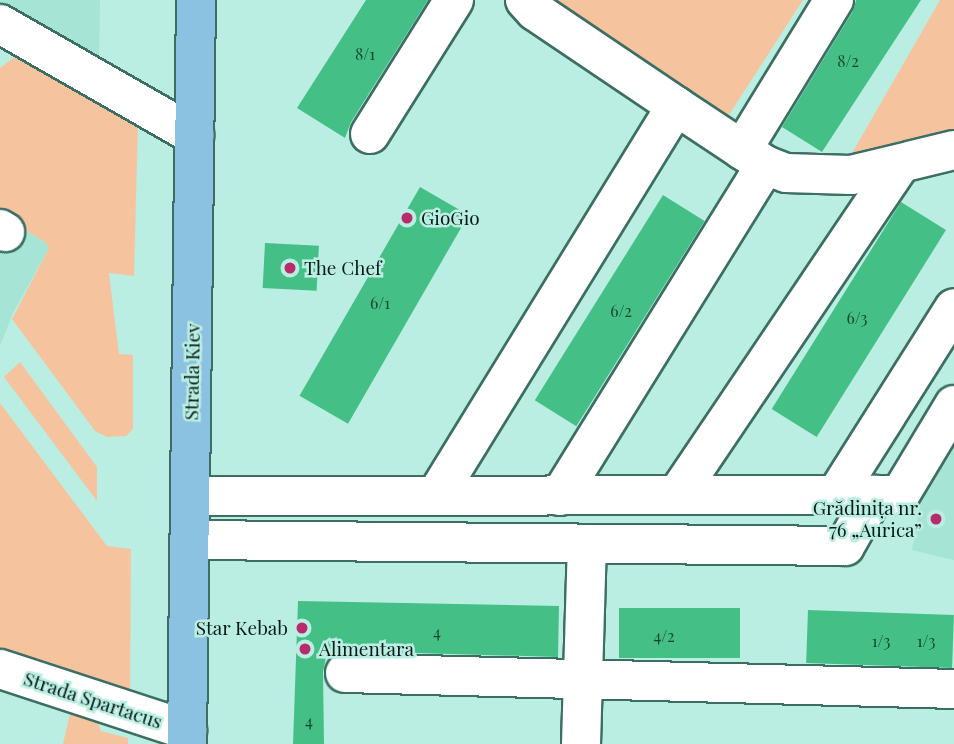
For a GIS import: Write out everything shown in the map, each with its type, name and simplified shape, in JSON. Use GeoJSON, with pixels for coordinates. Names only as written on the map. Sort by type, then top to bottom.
{"type":"FeatureCollection","features":[{"type":"Feature","properties":{"kind":"main road","name":"Strada Kiev"},"geometry":{"type":"LineString","coordinates":[[187,737],[196,0]]}},
{"type":"Feature","properties":{"kind":"street"},"geometry":{"type":"LineString","coordinates":[[370,134],[454,0]]}},
{"type":"Feature","properties":{"kind":"street"},"geometry":{"type":"LineString","coordinates":[[525,0],[535,11],[676,106],[753,157],[786,173],[851,175],[954,150]]}},
{"type":"Feature","properties":{"kind":"street"},"geometry":{"type":"LineString","coordinates":[[560,496],[753,157],[834,0]]}},
{"type":"Feature","properties":{"kind":"street"},"geometry":{"type":"LineString","coordinates":[[4,36],[194,135]]}},
{"type":"Feature","properties":{"kind":"street"},"geometry":{"type":"LineString","coordinates":[[436,496],[676,106]]}},
{"type":"Feature","properties":{"kind":"street"},"geometry":{"type":"LineString","coordinates":[[677,495],[901,164]]}},
{"type":"Feature","properties":{"kind":"street"},"geometry":{"type":"LineString","coordinates":[[836,495],[954,308]]}},
{"type":"Feature","properties":{"kind":"street"},"geometry":{"type":"LineString","coordinates":[[191,496],[900,495],[954,405]]}},
{"type":"Feature","properties":{"kind":"street"},"geometry":{"type":"LineString","coordinates":[[190,540],[845,546],[874,495]]}},
{"type":"Feature","properties":{"kind":"street"},"geometry":{"type":"LineString","coordinates":[[582,744],[587,544]]}},
{"type":"Feature","properties":{"kind":"street","name":"Strada Spartacus"},"geometry":{"type":"LineString","coordinates":[[0,669],[187,737]]}},
{"type":"Feature","properties":{"kind":"street"},"geometry":{"type":"LineString","coordinates":[[345,673],[583,682],[954,689]]}},
{"type":"Feature","properties":{"kind":"shaded area"},"geometry":{"type":"Polygon","coordinates":[[[0,0],[100,0],[99,72],[0,15],[0,0]]]}},
{"type":"Feature","properties":{"kind":"shaded area"},"geometry":{"type":"Polygon","coordinates":[[[534,0],[803,0],[727,118],[534,0]]]}},
{"type":"Feature","properties":{"kind":"shaded area"},"geometry":{"type":"Polygon","coordinates":[[[940,0],[954,0],[954,137],[844,167],[940,0]]]}},
{"type":"Feature","properties":{"kind":"shaded area"},"geometry":{"type":"Polygon","coordinates":[[[18,54],[138,124],[134,276],[109,273],[119,354],[133,355],[133,429],[126,436],[107,437],[95,431],[12,319],[49,248],[45,242],[0,215],[0,68],[18,54]]]}},
{"type":"Feature","properties":{"kind":"shaded area"},"geometry":{"type":"Polygon","coordinates":[[[0,215],[45,242],[49,248],[13,313],[0,346],[0,215]]]}},
{"type":"Feature","properties":{"kind":"shaded area"},"geometry":{"type":"Polygon","coordinates":[[[20,362],[97,467],[97,501],[4,377],[20,362]]]}},
{"type":"Feature","properties":{"kind":"shaded area"},"geometry":{"type":"Polygon","coordinates":[[[0,403],[107,546],[131,549],[130,703],[0,658],[0,403]]]}},
{"type":"Feature","properties":{"kind":"shaded area","name":"Grădinița nr. 76 „Aurica”"},"geometry":{"type":"Polygon","coordinates":[[[954,424],[954,560],[912,550],[923,488],[954,424]]]}},
{"type":"Feature","properties":{"kind":"shaded area"},"geometry":{"type":"Polygon","coordinates":[[[71,709],[95,716],[101,731],[128,738],[128,744],[63,744],[71,709]]]}},
{"type":"Feature","properties":{"kind":"building"},"geometry":{"type":"Polygon","coordinates":[[[366,0],[428,0],[351,122],[345,138],[297,108],[366,0]]]}},
{"type":"Feature","properties":{"kind":"building"},"geometry":{"type":"Polygon","coordinates":[[[856,0],[921,0],[822,152],[782,127],[853,11],[856,0]]]}},
{"type":"Feature","properties":{"kind":"building"},"geometry":{"type":"Polygon","coordinates":[[[420,187],[468,215],[348,424],[300,396],[420,187]]]}},
{"type":"Feature","properties":{"kind":"building"},"geometry":{"type":"Polygon","coordinates":[[[663,195],[705,221],[576,426],[535,400],[663,195]]]}},
{"type":"Feature","properties":{"kind":"building"},"geometry":{"type":"Polygon","coordinates":[[[901,202],[946,230],[817,437],[772,409],[901,202]]]}},
{"type":"Feature","properties":{"kind":"building"},"geometry":{"type":"Polygon","coordinates":[[[265,243],[319,246],[317,291],[263,288],[265,243]]]}},
{"type":"Feature","properties":{"kind":"building"},"geometry":{"type":"Polygon","coordinates":[[[298,601],[559,606],[558,657],[346,651],[335,654],[326,657],[323,672],[324,744],[293,744],[298,601]]]}},
{"type":"Feature","properties":{"kind":"building"},"geometry":{"type":"Polygon","coordinates":[[[619,608],[740,608],[740,658],[619,658],[619,608]]]}},
{"type":"Feature","properties":{"kind":"building"},"geometry":{"type":"Polygon","coordinates":[[[808,610],[954,615],[952,668],[806,663],[808,610]]]}},
{"type":"Feature","properties":{"kind":"place","name":"GioGio"},"geometry":{"type":"Point","coordinates":[407,218]}},
{"type":"Feature","properties":{"kind":"place","name":"The Chef"},"geometry":{"type":"Point","coordinates":[290,268]}},
{"type":"Feature","properties":{"kind":"place","name":"Grădinița nr. 76 „Aurica”"},"geometry":{"type":"Point","coordinates":[936,519]}},
{"type":"Feature","properties":{"kind":"place","name":"Star Kebab"},"geometry":{"type":"Point","coordinates":[302,628]}},
{"type":"Feature","properties":{"kind":"place","name":"Alimentara"},"geometry":{"type":"Point","coordinates":[305,649]}}]}
